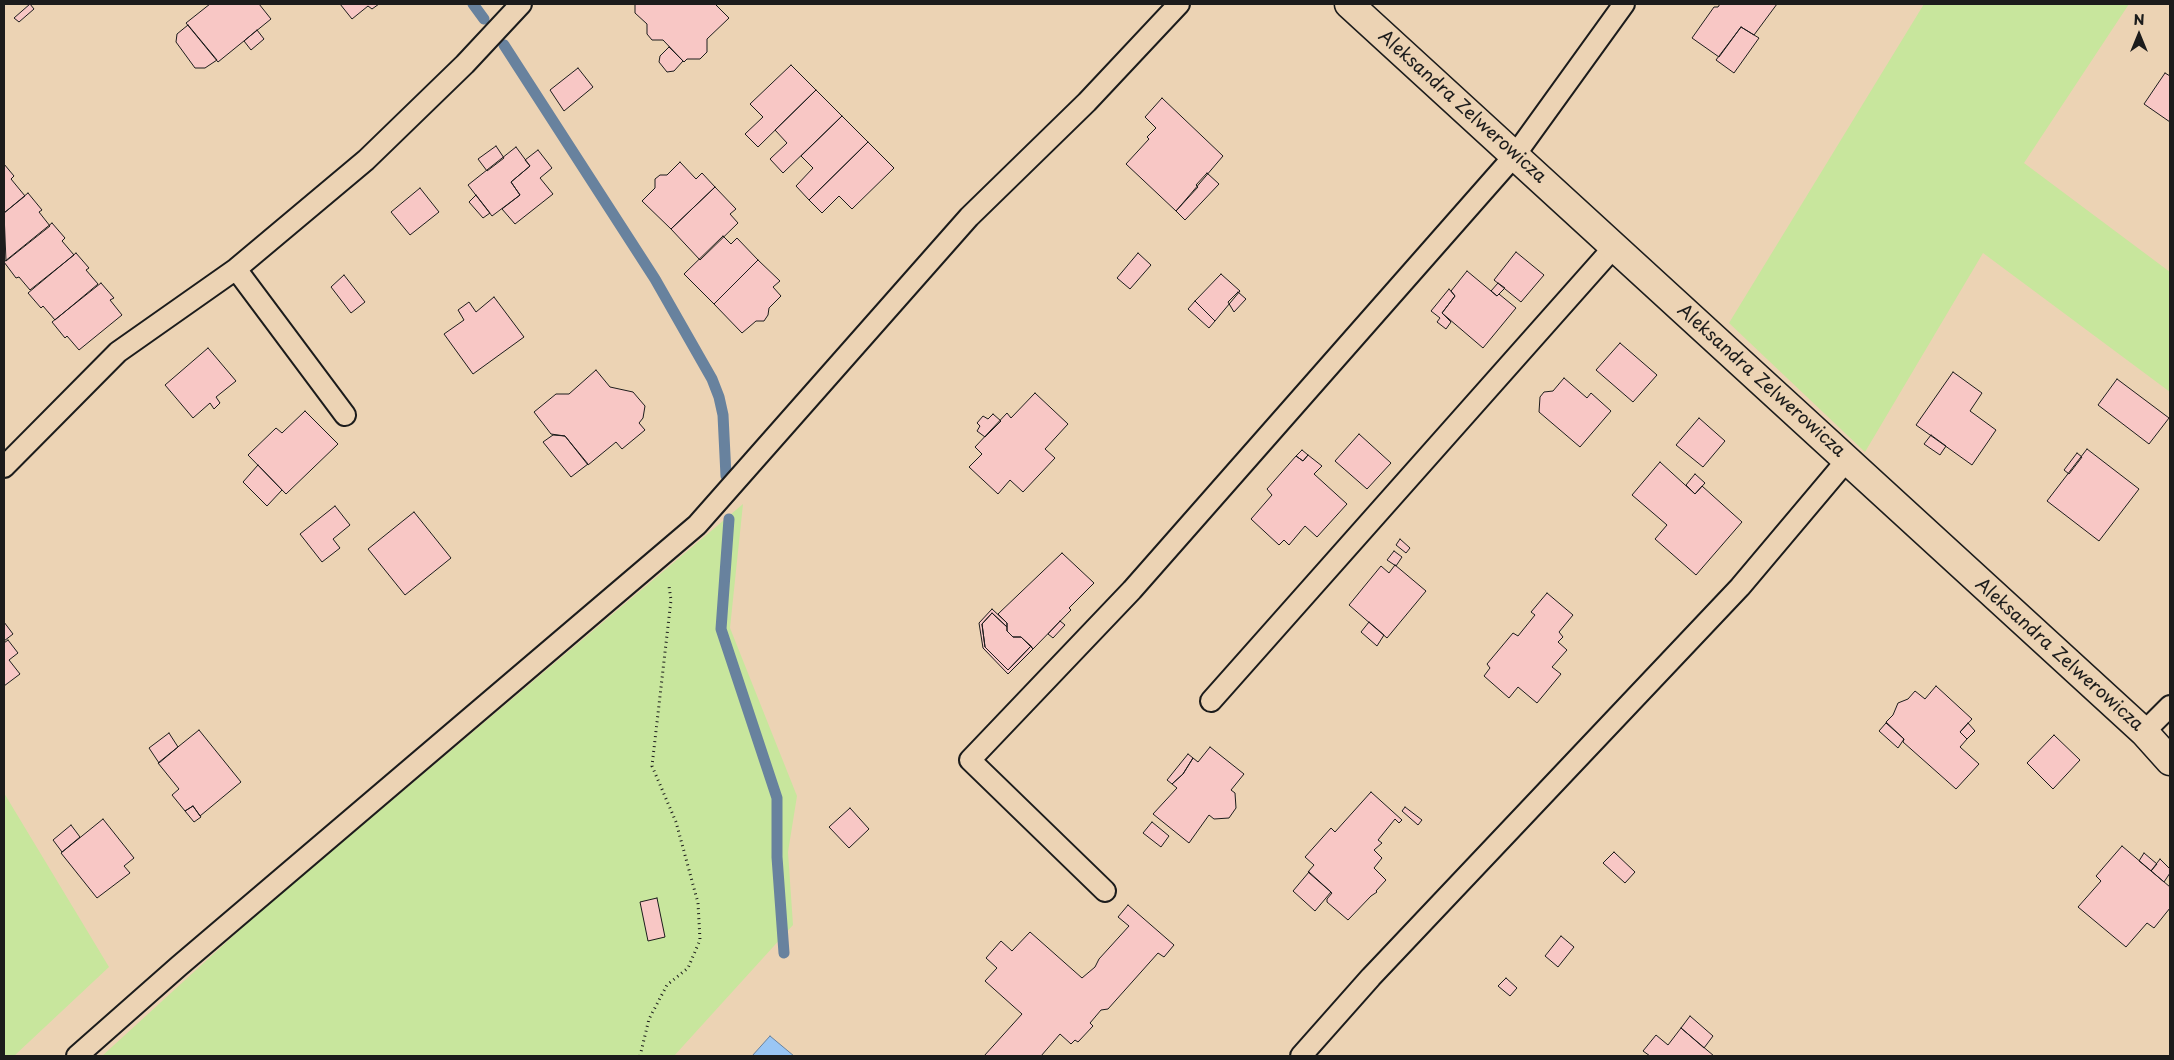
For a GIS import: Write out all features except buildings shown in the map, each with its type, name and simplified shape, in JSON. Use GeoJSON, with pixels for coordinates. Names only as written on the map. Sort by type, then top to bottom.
{"type":"FeatureCollection","features":[{"type":"Feature","properties":{"kind":"street","name":"Aleksandra Zelwerowicza"},"geometry":{"type":"LineString","coordinates":[[1349,4],[2144,732],[2170,760]]}},
{"type":"Feature","properties":{"kind":"lane"},"geometry":{"type":"LineString","coordinates":[[4,467],[118,352],[236,269],[366,160],[465,64],[521,4]]}},
{"type":"Feature","properties":{"kind":"lane"},"geometry":{"type":"LineString","coordinates":[[77,1056],[179,966],[697,525],[969,217],[1087,102],[1179,4]]}},
{"type":"Feature","properties":{"kind":"lane"},"geometry":{"type":"LineString","coordinates":[[1105,891],[970,760],[1132,590],[1515,155],[1624,4]]}},
{"type":"Feature","properties":{"kind":"lane"},"geometry":{"type":"LineString","coordinates":[[1211,701],[1614,247]]}},
{"type":"Feature","properties":{"kind":"lane"},"geometry":{"type":"LineString","coordinates":[[236,269],[345,415]]}},
{"type":"Feature","properties":{"kind":"lane"},"geometry":{"type":"LineString","coordinates":[[1301,1056],[1371,977],[1740,587],[1847,460]]}},
{"type":"Feature","properties":{"kind":"lane"},"geometry":{"type":"LineString","coordinates":[[2144,732],[2170,706]]}},
{"type":"Feature","properties":{"kind":"path"},"geometry":{"type":"LineString","coordinates":[[640,1056],[649,1019],[667,985],[688,968],[700,940],[698,903],[676,822],[652,766],[670,600],[666,552]]}},
{"type":"Feature","properties":{"kind":"green space"},"geometry":{"type":"Polygon","coordinates":[[[1924,4],[2129,4],[2024,163],[2170,272],[2170,392],[1983,253],[1865,452],[1729,323],[1924,4]]]}},
{"type":"Feature","properties":{"kind":"green space"},"geometry":{"type":"Polygon","coordinates":[[[743,504],[730,628],[797,796],[788,852],[793,925],[674,1056],[102,1056],[255,916],[743,504]]]}},
{"type":"Feature","properties":{"kind":"green space"},"geometry":{"type":"Polygon","coordinates":[[[4,793],[109,967],[14,1056],[4,1056],[4,793]]]}},
{"type":"Feature","properties":{"kind":"water"},"geometry":{"type":"Polygon","coordinates":[[[770,1036],[794,1056],[752,1056],[770,1036]]]}},
{"type":"Feature","properties":{"kind":"waterway"},"geometry":{"type":"LineString","coordinates":[[473,4],[484,19]]}},
{"type":"Feature","properties":{"kind":"waterway"},"geometry":{"type":"LineString","coordinates":[[504,45],[655,279],[712,379],[723,415],[726,476]]}},
{"type":"Feature","properties":{"kind":"waterway"},"geometry":{"type":"LineString","coordinates":[[729,519],[721,629],[777,798],[777,857],[784,953]]}}]}
